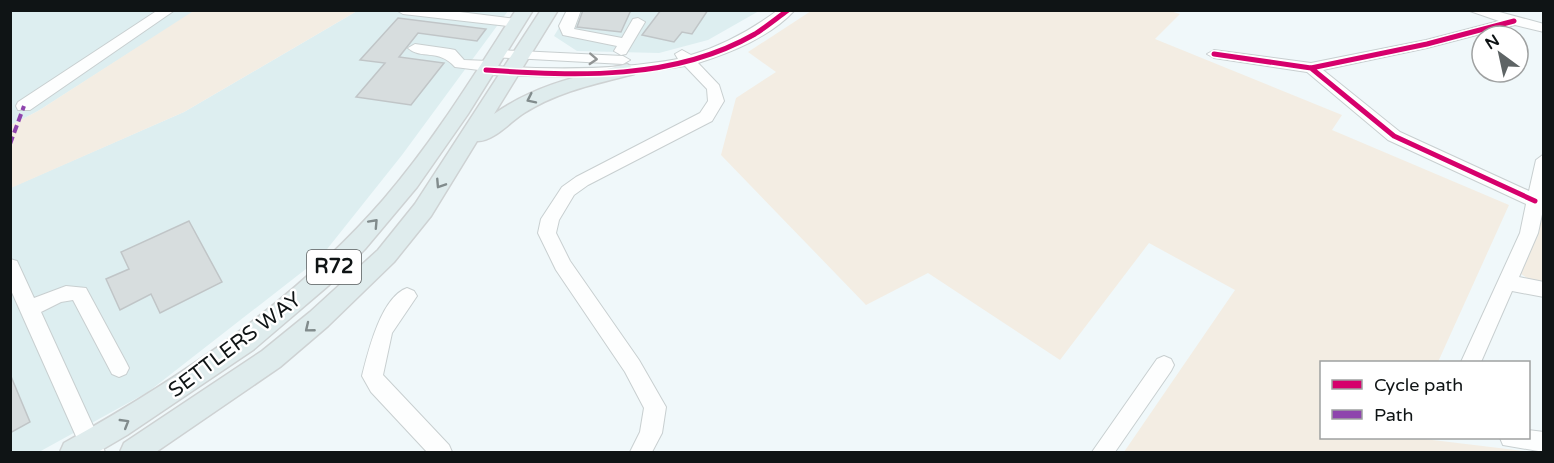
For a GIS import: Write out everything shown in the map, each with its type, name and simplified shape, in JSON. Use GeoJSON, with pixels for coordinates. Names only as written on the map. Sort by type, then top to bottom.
{"type":"FeatureCollection","features":[{"type":"Feature","properties":{"kind":"main road","name":"SETTLERS WAY"},"geometry":{"type":"LineString","coordinates":[[86,450],[248,341],[325,275],[397,197],[501,64],[550,10]]}},
{"type":"Feature","properties":{"kind":"main road","name":"SETTLERS WAY"},"geometry":{"type":"LineString","coordinates":[[134,453],[224,394],[319,320],[386,256],[423,210],[463,150],[521,17]]}},
{"type":"Feature","properties":{"kind":"main road"},"geometry":{"type":"LineString","coordinates":[[463,150],[507,113],[531,99],[621,65]]}},
{"type":"Feature","properties":{"kind":"street"},"geometry":{"type":"LineString","coordinates":[[24,106],[168,10]]}},
{"type":"Feature","properties":{"kind":"street"},"geometry":{"type":"LineString","coordinates":[[403,10],[521,17]]}},
{"type":"Feature","properties":{"kind":"street"},"geometry":{"type":"LineString","coordinates":[[574,10],[566,26],[568,32],[626,43]]}},
{"type":"Feature","properties":{"kind":"street"},"geometry":{"type":"LineString","coordinates":[[687,58],[780,10]]}},
{"type":"Feature","properties":{"kind":"street"},"geometry":{"type":"LineString","coordinates":[[415,48],[450,53],[460,64],[501,64],[584,73],[621,65],[687,58],[748,38],[788,10]]}},
{"type":"Feature","properties":{"kind":"street"},"geometry":{"type":"LineString","coordinates":[[1474,10],[1544,28]]}},
{"type":"Feature","properties":{"kind":"street"},"geometry":{"type":"LineString","coordinates":[[1214,54],[1311,68],[1416,47],[1514,21]]}},
{"type":"Feature","properties":{"kind":"street"},"geometry":{"type":"LineString","coordinates":[[621,65],[626,43],[638,22]]}},
{"type":"Feature","properties":{"kind":"street"},"geometry":{"type":"LineString","coordinates":[[641,453],[651,433],[655,407],[632,366],[563,265],[547,233],[550,219],[568,191],[618,162],[681,132],[706,117],[713,109],[717,95],[714,88],[687,58]]}},
{"type":"Feature","properties":{"kind":"street"},"geometry":{"type":"LineString","coordinates":[[1311,68],[1394,136],[1535,201]]}},
{"type":"Feature","properties":{"kind":"street"},"geometry":{"type":"LineString","coordinates":[[1471,361],[1529,232],[1544,160]]}},
{"type":"Feature","properties":{"kind":"street"},"geometry":{"type":"LineString","coordinates":[[11,268],[30,309],[86,450]]}},
{"type":"Feature","properties":{"kind":"street"},"geometry":{"type":"LineString","coordinates":[[1505,282],[1544,290]]}},
{"type":"Feature","properties":{"kind":"street"},"geometry":{"type":"LineString","coordinates":[[30,309],[55,297],[72,292],[79,293],[119,368]]}},
{"type":"Feature","properties":{"kind":"street"},"geometry":{"type":"LineString","coordinates":[[406,296],[383,331],[372,376],[378,386],[441,453]]}},
{"type":"Feature","properties":{"kind":"street"},"geometry":{"type":"LineString","coordinates":[[1103,453],[1164,365]]}},
{"type":"Feature","properties":{"kind":"street"},"geometry":{"type":"LineString","coordinates":[[1519,439],[1544,442]]}},
{"type":"Feature","properties":{"kind":"shaded area"},"geometry":{"type":"Polygon","coordinates":[[[195,10],[357,11],[184,112],[11,188],[11,125],[38,111],[195,10]]]}},
{"type":"Feature","properties":{"kind":"shaded area"},"geometry":{"type":"Polygon","coordinates":[[[11,11],[195,11],[38,111],[11,125],[11,11]]]}},
{"type":"Feature","properties":{"kind":"shaded area"},"geometry":{"type":"Polygon","coordinates":[[[357,11],[508,11],[402,155],[320,258],[148,392],[39,452],[11,452],[10,188],[184,112],[357,11]]]}},
{"type":"Feature","properties":{"kind":"shaded area"},"geometry":{"type":"Polygon","coordinates":[[[569,11],[759,11],[708,40],[659,53],[577,51],[554,36],[569,11]]]}},
{"type":"Feature","properties":{"kind":"shaded area"},"geometry":{"type":"Polygon","coordinates":[[[811,11],[1170,11],[1180,14],[1155,39],[1342,115],[1332,130],[1509,205],[1438,361],[1320,361],[1320,439],[1424,439],[1532,452],[1124,452],[1235,290],[1149,243],[1060,360],[928,273],[866,305],[721,155],[736,98],[776,72],[748,52],[811,11]]]}},
{"type":"Feature","properties":{"kind":"shaded area"},"geometry":{"type":"Polygon","coordinates":[[[1543,177],[1543,288],[1521,274],[1519,263],[1543,177]]]}},
{"type":"Feature","properties":{"kind":"building"},"geometry":{"type":"Polygon","coordinates":[[[583,10],[631,10],[621,32],[577,27],[583,10]]]}},
{"type":"Feature","properties":{"kind":"building"},"geometry":{"type":"Polygon","coordinates":[[[661,10],[708,10],[692,34],[682,32],[674,42],[642,35],[661,10]]]}},
{"type":"Feature","properties":{"kind":"building"},"geometry":{"type":"Polygon","coordinates":[[[398,18],[486,29],[477,41],[418,33],[399,57],[444,63],[411,105],[356,97],[385,63],[360,60],[398,18]]]}},
{"type":"Feature","properties":{"kind":"building"},"geometry":{"type":"Polygon","coordinates":[[[189,221],[222,282],[160,313],[151,294],[120,310],[106,279],[129,269],[121,252],[189,221]]]}},
{"type":"Feature","properties":{"kind":"building"},"geometry":{"type":"Polygon","coordinates":[[[10,374],[30,422],[10,433],[10,374]]]}},
{"type":"Feature","properties":{"kind":"marked path"},"geometry":{"type":"LineString","coordinates":[[10,144],[24,106]]}},
{"type":"Feature","properties":{"kind":"cycle path"},"geometry":{"type":"LineString","coordinates":[[486,70],[565,74],[644,70],[721,51],[756,34],[788,10]]}},
{"type":"Feature","properties":{"kind":"cycle path"},"geometry":{"type":"LineString","coordinates":[[1214,54],[1311,68],[1427,44],[1514,21]]}},
{"type":"Feature","properties":{"kind":"cycle path"},"geometry":{"type":"LineString","coordinates":[[1311,68],[1394,136],[1535,201]]}}]}
